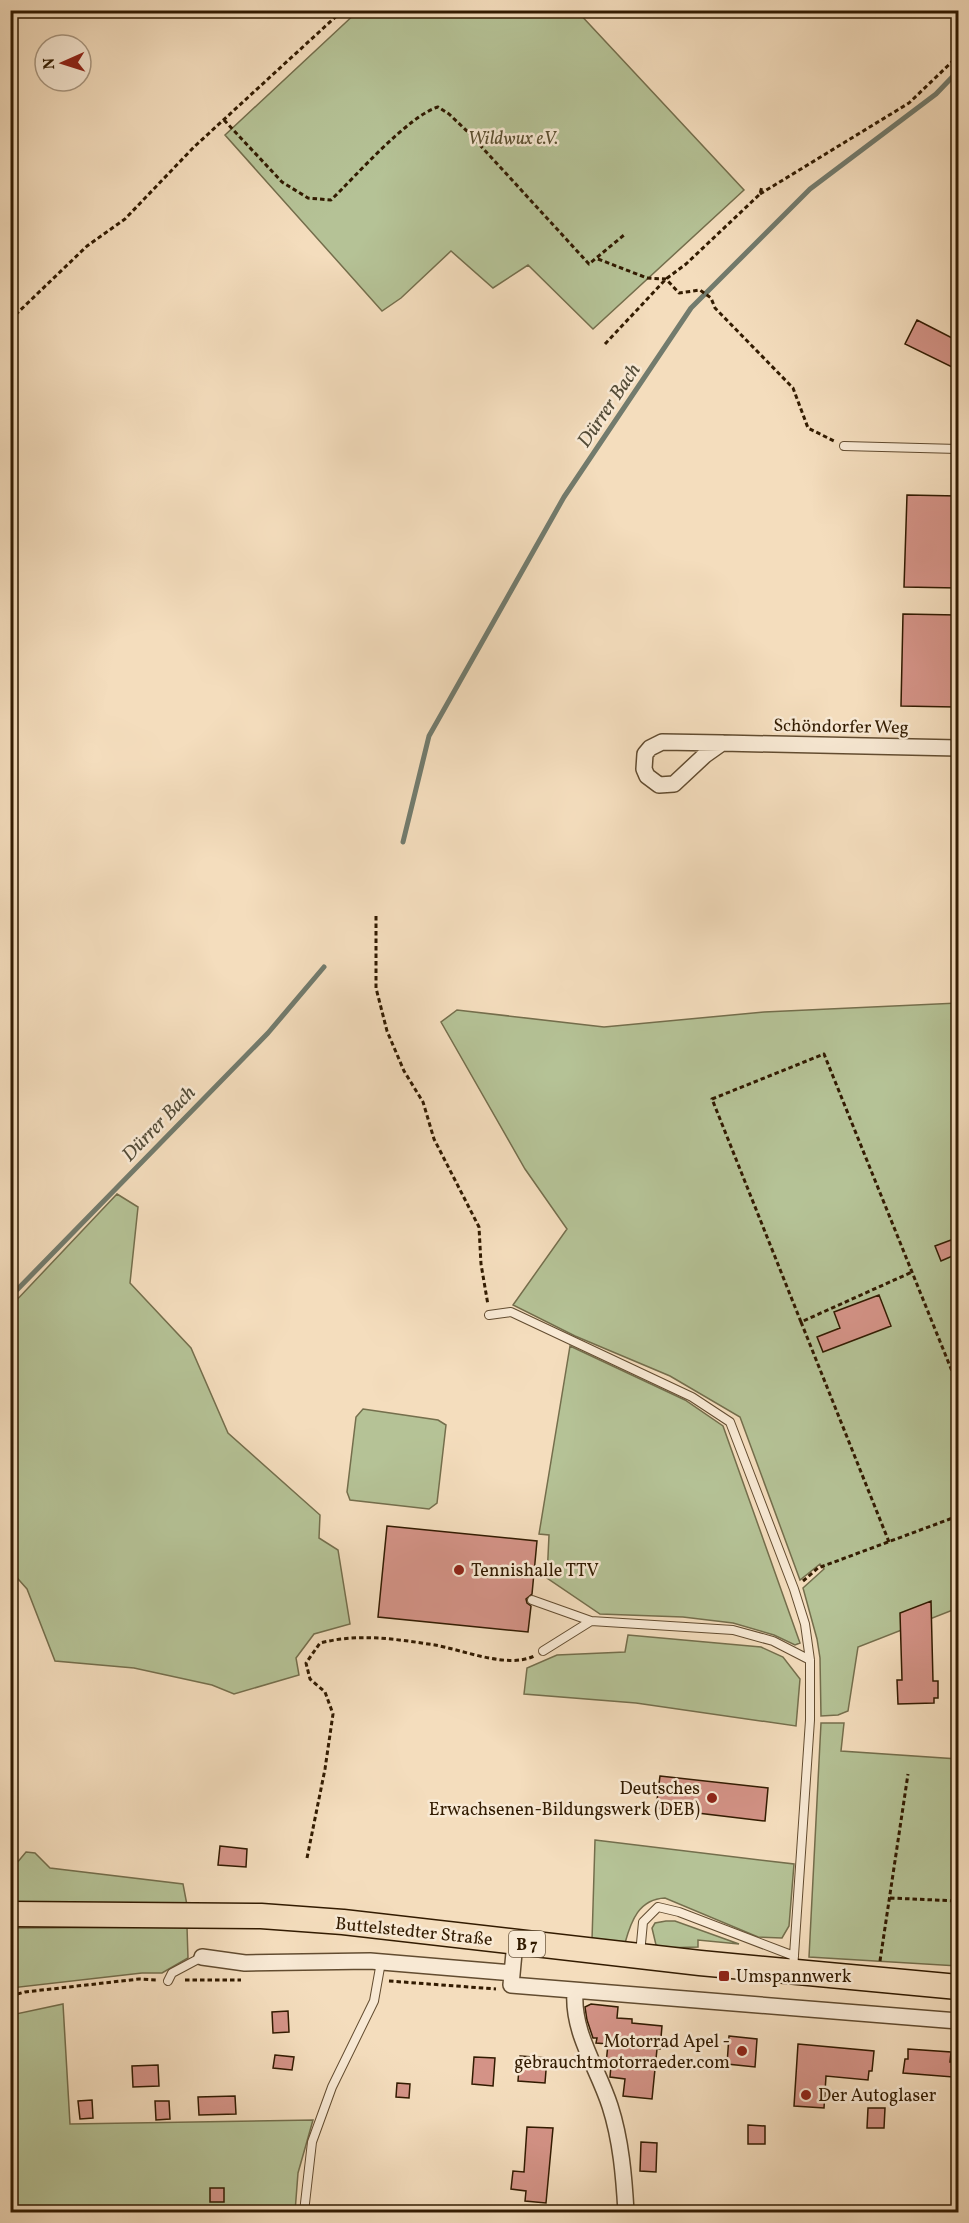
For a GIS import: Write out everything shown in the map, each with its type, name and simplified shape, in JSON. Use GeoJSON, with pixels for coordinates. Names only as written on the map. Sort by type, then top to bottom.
{"type":"FeatureCollection","features":[{"type":"Feature","properties":{"kind":"main road","name":"Buttelstedter Straße"},"geometry":{"type":"LineString","coordinates":[[10,1914],[261,1916],[343,1922],[640,1956],[793,1964],[958,1987]]}},
{"type":"Feature","properties":{"kind":"street","name":"Schöndorfer Weg"},"geometry":{"type":"LineString","coordinates":[[722,743],[705,755],[674,784],[659,785],[647,776],[644,769],[645,754],[656,744],[662,742],[722,743],[958,748]]}},
{"type":"Feature","properties":{"kind":"street"},"geometry":{"type":"LineString","coordinates":[[512,1979],[515,1942]]}},
{"type":"Feature","properties":{"kind":"street","name":"Buttelstedter Straße"},"geometry":{"type":"LineString","coordinates":[[202,1958],[245,1963],[381,1962],[512,1979],[575,1992],[958,2021]]}},
{"type":"Feature","properties":{"kind":"street"},"geometry":{"type":"LineString","coordinates":[[575,1992],[574,2009],[583,2042],[603,2088],[615,2124],[624,2177],[626,2212]]}},
{"type":"Feature","properties":{"kind":"lane"},"geometry":{"type":"LineString","coordinates":[[844,446],[958,449]]}},
{"type":"Feature","properties":{"kind":"lane"},"geometry":{"type":"LineString","coordinates":[[489,1315],[511,1312],[692,1397],[730,1422],[806,1624],[810,1660],[809,1731],[793,1964],[680,1912],[658,1908],[643,1922],[640,1956]]}},
{"type":"Feature","properties":{"kind":"lane"},"geometry":{"type":"LineString","coordinates":[[532,1600],[591,1621],[733,1630],[773,1641],[810,1660]]}},
{"type":"Feature","properties":{"kind":"lane"},"geometry":{"type":"LineString","coordinates":[[543,1651],[591,1621]]}},
{"type":"Feature","properties":{"kind":"lane"},"geometry":{"type":"LineString","coordinates":[[168,1981],[172,1973],[202,1958]]}},
{"type":"Feature","properties":{"kind":"lane"},"geometry":{"type":"LineString","coordinates":[[304,2212],[312,2142],[332,2087],[374,2001],[381,1962]]}},
{"type":"Feature","properties":{"kind":"path"},"geometry":{"type":"LineString","coordinates":[[10,320],[87,246],[124,219],[194,147],[343,10]]}},
{"type":"Feature","properties":{"kind":"path"},"geometry":{"type":"LineString","coordinates":[[605,345],[666,279],[686,264],[760,194],[818,156],[909,103],[958,56]]}},
{"type":"Feature","properties":{"kind":"path"},"geometry":{"type":"LineString","coordinates":[[224,120],[282,182],[308,198],[331,200],[390,142],[428,110],[438,108],[449,114],[468,132],[589,264],[598,259],[624,235]]}},
{"type":"Feature","properties":{"kind":"path"},"geometry":{"type":"LineString","coordinates":[[760,194],[762,186]]}},
{"type":"Feature","properties":{"kind":"path"},"geometry":{"type":"LineString","coordinates":[[598,259],[647,278],[666,279],[679,293],[702,291],[711,298],[715,308],[793,388],[808,428],[844,446]]}},
{"type":"Feature","properties":{"kind":"path"},"geometry":{"type":"LineString","coordinates":[[376,916],[376,988],[387,1031],[404,1071],[423,1102],[434,1139],[479,1227],[481,1264],[489,1315]]}},
{"type":"Feature","properties":{"kind":"path"},"geometry":{"type":"LineString","coordinates":[[889,1542],[712,1100],[824,1054],[958,1386]]}},
{"type":"Feature","properties":{"kind":"path"},"geometry":{"type":"LineString","coordinates":[[801,1322],[912,1272]]}},
{"type":"Feature","properties":{"kind":"path"},"geometry":{"type":"LineString","coordinates":[[794,1589],[818,1568],[958,1516]]}},
{"type":"Feature","properties":{"kind":"path"},"geometry":{"type":"LineString","coordinates":[[307,1858],[325,1769],[333,1714],[325,1692],[310,1679],[306,1663],[320,1643],[344,1637],[383,1638],[436,1645],[506,1660],[527,1659],[543,1651]]}},
{"type":"Feature","properties":{"kind":"path"},"geometry":{"type":"LineString","coordinates":[[880,1966],[908,1774]]}},
{"type":"Feature","properties":{"kind":"path"},"geometry":{"type":"LineString","coordinates":[[890,1898],[958,1901]]}},
{"type":"Feature","properties":{"kind":"path"},"geometry":{"type":"LineString","coordinates":[[10,1996],[25,1992],[139,1979],[168,1981],[250,1979]]}},
{"type":"Feature","properties":{"kind":"path"},"geometry":{"type":"LineString","coordinates":[[378,1980],[504,1990],[512,1979]]}},
{"type":"Feature","properties":{"kind":"green space","name":"Wildwux e.V."},"geometry":{"type":"Polygon","coordinates":[[[358,11],[577,11],[744,190],[593,329],[528,265],[493,288],[451,251],[401,298],[382,311],[225,135],[358,11]]]}},
{"type":"Feature","properties":{"kind":"green space"},"geometry":{"type":"Polygon","coordinates":[[[958,1003],[958,1608],[858,1647],[848,1711],[838,1715],[821,1716],[820,1658],[803,1588],[824,1569],[820,1564],[800,1580],[740,1417],[670,1376],[575,1336],[513,1305],[567,1229],[525,1169],[441,1022],[457,1010],[604,1027],[764,1012],[958,1003]]]}},
{"type":"Feature","properties":{"kind":"green space"},"geometry":{"type":"Polygon","coordinates":[[[117,1194],[138,1207],[130,1283],[191,1348],[228,1433],[320,1515],[319,1538],[338,1550],[350,1624],[314,1634],[296,1658],[299,1675],[234,1694],[212,1685],[134,1668],[55,1661],[27,1589],[11,1571],[11,1306],[117,1194]]]}},
{"type":"Feature","properties":{"kind":"green space"},"geometry":{"type":"Polygon","coordinates":[[[570,1346],[685,1400],[723,1426],[800,1643],[795,1645],[774,1635],[733,1623],[683,1617],[600,1614],[547,1578],[549,1535],[539,1534],[570,1346]]]}},
{"type":"Feature","properties":{"kind":"green space"},"geometry":{"type":"Polygon","coordinates":[[[363,1409],[438,1420],[446,1425],[437,1503],[429,1509],[350,1500],[347,1492],[356,1417],[363,1409]]]}},
{"type":"Feature","properties":{"kind":"green space"},"geometry":{"type":"Polygon","coordinates":[[[628,1635],[761,1647],[783,1657],[800,1679],[796,1726],[636,1703],[524,1694],[527,1668],[557,1655],[625,1652],[628,1635]]]}},
{"type":"Feature","properties":{"kind":"green space"},"geometry":{"type":"Polygon","coordinates":[[[821,1723],[844,1723],[841,1751],[958,1759],[958,1966],[809,1957],[821,1723]]]}},
{"type":"Feature","properties":{"kind":"green space"},"geometry":{"type":"Polygon","coordinates":[[[595,1840],[794,1864],[789,1926],[782,1938],[758,1937],[665,1898],[656,1899],[642,1907],[633,1919],[625,1943],[592,1940],[595,1840]]]}},
{"type":"Feature","properties":{"kind":"green space"},"geometry":{"type":"Polygon","coordinates":[[[26,1852],[35,1853],[50,1868],[183,1884],[187,1905],[11,1905],[11,1870],[26,1852]]]}},
{"type":"Feature","properties":{"kind":"green space"},"geometry":{"type":"Polygon","coordinates":[[[675,1921],[739,1944],[698,1940],[698,1947],[663,1948],[656,1945],[652,1928],[655,1923],[675,1921]]]}},
{"type":"Feature","properties":{"kind":"green space"},"geometry":{"type":"Polygon","coordinates":[[[187,1927],[188,1958],[162,1973],[142,1973],[11,1988],[10,1928],[187,1927]]]}},
{"type":"Feature","properties":{"kind":"green space"},"geometry":{"type":"Polygon","coordinates":[[[63,2004],[70,2124],[313,2120],[298,2173],[295,2212],[11,2212],[11,2015],[63,2004]]]}},
{"type":"Feature","properties":{"kind":"building"},"geometry":{"type":"Polygon","coordinates":[[[917,320],[958,341],[958,354],[952,367],[905,344],[917,320]]]}},
{"type":"Feature","properties":{"kind":"building"},"geometry":{"type":"Polygon","coordinates":[[[907,495],[958,496],[958,588],[904,587],[907,495]]]}},
{"type":"Feature","properties":{"kind":"building"},"geometry":{"type":"Polygon","coordinates":[[[903,614],[957,615],[955,707],[901,706],[903,614]]]}},
{"type":"Feature","properties":{"kind":"building"},"geometry":{"type":"Polygon","coordinates":[[[951,1240],[957,1254],[941,1261],[935,1246],[951,1240]]]}},
{"type":"Feature","properties":{"kind":"building"},"geometry":{"type":"Polygon","coordinates":[[[879,1295],[891,1326],[823,1352],[817,1337],[840,1328],[834,1312],[879,1295]]]}},
{"type":"Feature","properties":{"kind":"building","name":"Tennishalle TTV"},"geometry":{"type":"Polygon","coordinates":[[[387,1526],[537,1541],[532,1594],[526,1599],[531,1606],[528,1632],[378,1617],[387,1526]]]}},
{"type":"Feature","properties":{"kind":"building"},"geometry":{"type":"Polygon","coordinates":[[[931,1601],[933,1681],[938,1681],[938,1698],[934,1698],[934,1703],[898,1704],[897,1680],[902,1680],[900,1613],[931,1601]]]}},
{"type":"Feature","properties":{"kind":"building","name":"Deutsches Erwachsenen-Bildungswerk (DEB)"},"geometry":{"type":"Polygon","coordinates":[[[660,1776],[768,1788],[765,1821],[656,1808],[660,1776]]]}},
{"type":"Feature","properties":{"kind":"building"},"geometry":{"type":"Polygon","coordinates":[[[220,1846],[247,1849],[246,1867],[218,1865],[220,1846]]]}},
{"type":"Feature","properties":{"kind":"building"},"geometry":{"type":"Polygon","coordinates":[[[591,2004],[618,2007],[617,2018],[632,2019],[632,2023],[662,2026],[660,2049],[657,2049],[652,2099],[623,2096],[625,2079],[610,2077],[611,2065],[606,2064],[608,2044],[596,2043],[597,2038],[593,2038],[587,2020],[585,2007],[591,2004]]]}},
{"type":"Feature","properties":{"kind":"building"},"geometry":{"type":"Polygon","coordinates":[[[288,2011],[289,2032],[273,2033],[272,2012],[288,2011]]]}},
{"type":"Feature","properties":{"kind":"building","name":"Motorrad Apel - gebrauchtmotorraeder.com"},"geometry":{"type":"Polygon","coordinates":[[[729,2036],[757,2039],[755,2067],[727,2064],[729,2036]]]}},
{"type":"Feature","properties":{"kind":"building"},"geometry":{"type":"Polygon","coordinates":[[[798,2044],[874,2051],[872,2071],[869,2071],[868,2080],[826,2076],[824,2108],[794,2106],[798,2044]]]}},
{"type":"Feature","properties":{"kind":"building"},"geometry":{"type":"Polygon","coordinates":[[[908,2049],[951,2052],[950,2062],[954,2062],[953,2077],[903,2073],[905,2059],[908,2059],[908,2049]]]}},
{"type":"Feature","properties":{"kind":"building"},"geometry":{"type":"Polygon","coordinates":[[[275,2055],[294,2057],[292,2070],[273,2068],[275,2055]]]}},
{"type":"Feature","properties":{"kind":"building"},"geometry":{"type":"Polygon","coordinates":[[[520,2056],[547,2058],[545,2083],[518,2081],[520,2056]]]}},
{"type":"Feature","properties":{"kind":"building"},"geometry":{"type":"Polygon","coordinates":[[[474,2057],[495,2058],[493,2086],[472,2084],[474,2057]]]}},
{"type":"Feature","properties":{"kind":"building"},"geometry":{"type":"Polygon","coordinates":[[[158,2065],[159,2086],[133,2087],[132,2066],[158,2065]]]}},
{"type":"Feature","properties":{"kind":"building"},"geometry":{"type":"Polygon","coordinates":[[[397,2083],[410,2084],[409,2098],[396,2097],[397,2083]]]}},
{"type":"Feature","properties":{"kind":"building"},"geometry":{"type":"Polygon","coordinates":[[[235,2096],[236,2114],[199,2115],[198,2097],[235,2096]]]}},
{"type":"Feature","properties":{"kind":"building"},"geometry":{"type":"Polygon","coordinates":[[[92,2100],[93,2118],[80,2119],[78,2101],[92,2100]]]}},
{"type":"Feature","properties":{"kind":"building"},"geometry":{"type":"Polygon","coordinates":[[[155,2101],[169,2101],[170,2119],[156,2120],[155,2101]]]}},
{"type":"Feature","properties":{"kind":"building"},"geometry":{"type":"Polygon","coordinates":[[[868,2108],[885,2108],[884,2128],[867,2128],[868,2108]]]}},
{"type":"Feature","properties":{"kind":"building"},"geometry":{"type":"Polygon","coordinates":[[[748,2125],[765,2126],[765,2144],[748,2144],[748,2125]]]}},
{"type":"Feature","properties":{"kind":"building"},"geometry":{"type":"Polygon","coordinates":[[[527,2127],[553,2128],[546,2203],[525,2201],[526,2191],[511,2189],[513,2171],[524,2172],[527,2127]]]}},
{"type":"Feature","properties":{"kind":"building"},"geometry":{"type":"Polygon","coordinates":[[[641,2142],[657,2143],[656,2172],[640,2171],[641,2142]]]}},
{"type":"Feature","properties":{"kind":"building"},"geometry":{"type":"Polygon","coordinates":[[[210,2188],[224,2188],[224,2202],[210,2202],[210,2188]]]}},
{"type":"Feature","properties":{"kind":"waterway","name":"Dürrer Bach"},"geometry":{"type":"LineString","coordinates":[[403,842],[429,736],[564,497],[691,308],[810,189],[936,94],[958,71]]}},
{"type":"Feature","properties":{"kind":"waterway","name":"Dürrer Bach"},"geometry":{"type":"LineString","coordinates":[[10,1297],[268,1033],[324,967]]}},
{"type":"Feature","properties":{"kind":"place","name":"Tennishalle TTV"},"geometry":{"type":"Point","coordinates":[459,1570]}},
{"type":"Feature","properties":{"kind":"place","name":"Deutsches Erwachsenen-Bildungswerk (DEB)"},"geometry":{"type":"Point","coordinates":[712,1798]}},
{"type":"Feature","properties":{"kind":"place","name":"Umspannwerk"},"geometry":{"type":"Point","coordinates":[724,1976]}},
{"type":"Feature","properties":{"kind":"place","name":"Motorrad Apel - gebrauchtmotorraeder.com"},"geometry":{"type":"Point","coordinates":[742,2051]}},
{"type":"Feature","properties":{"kind":"place","name":"Der Autoglaser"},"geometry":{"type":"Point","coordinates":[806,2095]}}]}
